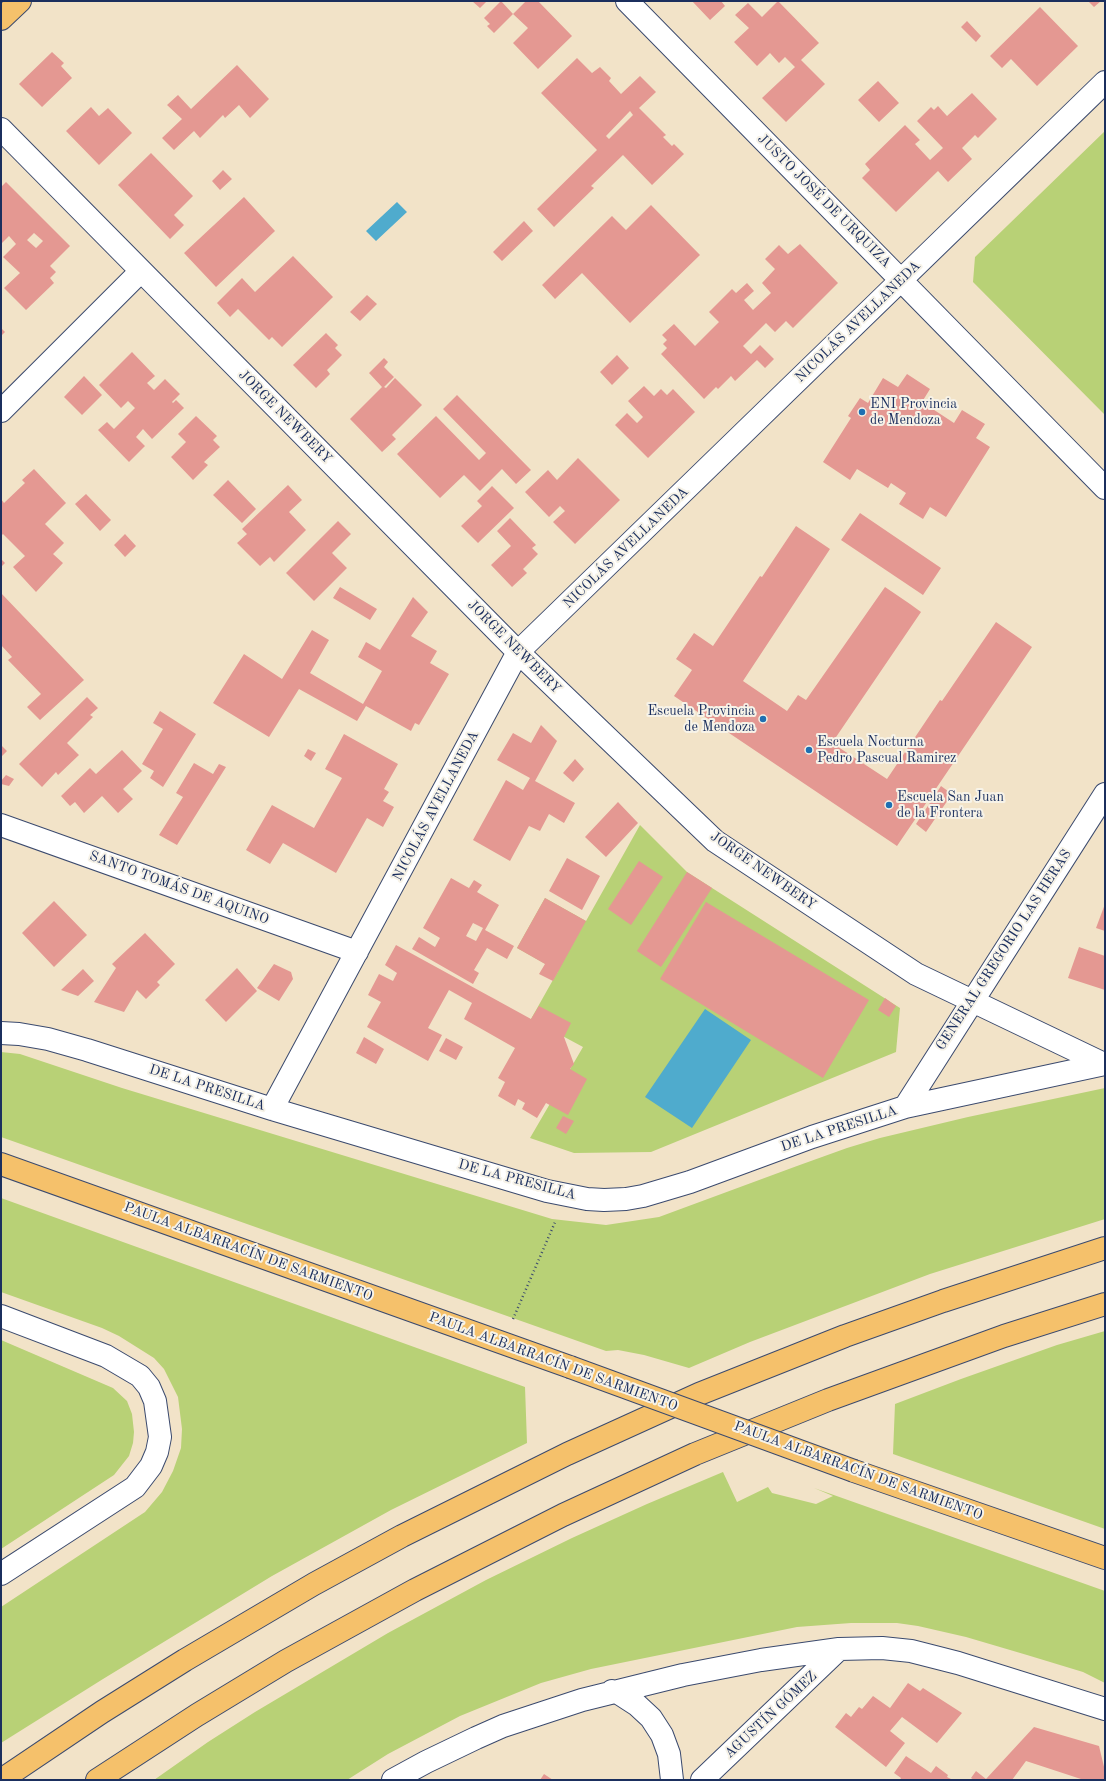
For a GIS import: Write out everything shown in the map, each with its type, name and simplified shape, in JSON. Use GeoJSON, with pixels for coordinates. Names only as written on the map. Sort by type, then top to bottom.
{"type":"FeatureCollection","features":[{"type":"Feature","properties":{"kind":"main road"},"geometry":{"type":"LineString","coordinates":[[1,19],[20,1]]}},
{"type":"Feature","properties":{"kind":"main road","name":"PAULA ALBARRACÍN DE SARMIENTO"},"geometry":{"type":"LineString","coordinates":[[1,1164],[570,1367],[854,1471],[1105,1558]]}},
{"type":"Feature","properties":{"kind":"main road"},"geometry":{"type":"LineString","coordinates":[[1,1780],[102,1712],[185,1660],[314,1584],[409,1532],[554,1460],[699,1394],[809,1350],[943,1300],[1105,1248]]}},
{"type":"Feature","properties":{"kind":"main road"},"geometry":{"type":"LineString","coordinates":[[97,1780],[146,1747],[286,1661],[380,1609],[500,1546],[632,1482],[695,1454],[828,1400],[996,1339],[1105,1304]]}},
{"type":"Feature","properties":{"kind":"main road"},"geometry":{"type":"LineString","coordinates":[[108,1780],[146,1747]]}},
{"type":"Feature","properties":{"kind":"street","name":"JUSTO JOSÉ DE URQUIZA"},"geometry":{"type":"LineString","coordinates":[[627,1],[1105,488]]}},
{"type":"Feature","properties":{"kind":"street","name":"NICOLÁS AVELLANEDA"},"geometry":{"type":"LineString","coordinates":[[272,1109],[518,652],[1105,82]]}},
{"type":"Feature","properties":{"kind":"street","name":"JORGE NEWBERY"},"geometry":{"type":"LineString","coordinates":[[1,129],[518,652],[716,841],[916,974],[1104,1064]]}},
{"type":"Feature","properties":{"kind":"street"},"geometry":{"type":"LineString","coordinates":[[1,411],[141,271]]}},
{"type":"Feature","properties":{"kind":"street","name":"GENERAL GREGORIO LAS HERAS"},"geometry":{"type":"LineString","coordinates":[[905,1107],[1105,794]]}},
{"type":"Feature","properties":{"kind":"street","name":"SANTO TOMÁS DE AQUINO"},"geometry":{"type":"LineString","coordinates":[[1,825],[357,952]]}},
{"type":"Feature","properties":{"kind":"street","name":"DE LA PRESILLA"},"geometry":{"type":"LineString","coordinates":[[1,1033],[19,1034],[48,1039],[87,1050],[272,1109],[547,1191],[587,1199],[626,1200],[643,1196],[690,1182],[782,1148],[905,1107],[1104,1064]]}},
{"type":"Feature","properties":{"kind":"street"},"geometry":{"type":"LineString","coordinates":[[1,1316],[106,1356],[140,1376],[149,1387],[155,1401],[160,1437],[157,1452],[151,1466],[135,1487],[1,1574]]}},
{"type":"Feature","properties":{"kind":"street"},"geometry":{"type":"LineString","coordinates":[[393,1780],[426,1762],[503,1726],[612,1691],[761,1660],[840,1649],[882,1648],[911,1651],[958,1663],[1105,1710]]}},
{"type":"Feature","properties":{"kind":"street","name":"AGUSTÍN GÓMEZ"},"geometry":{"type":"LineString","coordinates":[[702,1780],[840,1649]]}},
{"type":"Feature","properties":{"kind":"street"},"geometry":{"type":"LineString","coordinates":[[612,1691],[620,1694],[637,1705],[651,1718],[662,1735],[669,1754],[672,1780]]}},
{"type":"Feature","properties":{"kind":"path"},"geometry":{"type":"LineString","coordinates":[[512,1323],[556,1220]]}},
{"type":"Feature","properties":{"kind":"green space"},"geometry":{"type":"Polygon","coordinates":[[[1105,131],[1105,415],[973,282],[975,257],[1105,131]]]}},
{"type":"Feature","properties":{"kind":"green space"},"geometry":{"type":"Polygon","coordinates":[[[640,825],[687,872],[900,1008],[896,1052],[651,1152],[574,1153],[530,1138],[583,1047],[531,1019],[558,971],[517,948],[545,898],[586,921],[640,825]]]}},
{"type":"Feature","properties":{"kind":"green space"},"geometry":{"type":"Polygon","coordinates":[[[1,1052],[20,1054],[122,1088],[552,1219],[606,1225],[659,1217],[847,1148],[880,1138],[968,1117],[1105,1088],[1105,1219],[930,1274],[750,1342],[689,1368],[644,1355],[618,1350],[606,1351],[1,1137],[1,1052]]]}},
{"type":"Feature","properties":{"kind":"green space"},"geometry":{"type":"Polygon","coordinates":[[[1,1198],[525,1387],[527,1443],[391,1510],[272,1576],[1,1743],[1,1607],[145,1512],[162,1492],[173,1471],[181,1448],[182,1429],[178,1397],[164,1369],[154,1358],[119,1336],[102,1328],[1,1292],[1,1198]]]}},
{"type":"Feature","properties":{"kind":"green space"},"geometry":{"type":"Polygon","coordinates":[[[1105,1331],[1105,1529],[893,1454],[895,1404],[1057,1345],[1105,1331]]]}},
{"type":"Feature","properties":{"kind":"green space"},"geometry":{"type":"Polygon","coordinates":[[[1,1340],[113,1388],[127,1401],[132,1414],[134,1432],[133,1443],[129,1456],[114,1475],[1,1549],[1,1340]]]}},
{"type":"Feature","properties":{"kind":"green space"},"geometry":{"type":"Polygon","coordinates":[[[723,1472],[737,1502],[768,1487],[772,1493],[816,1504],[833,1496],[814,1488],[1105,1591],[1105,1683],[1083,1672],[966,1637],[918,1626],[897,1623],[851,1623],[797,1627],[591,1669],[541,1683],[460,1716],[388,1754],[347,1780],[154,1780],[208,1742],[255,1712],[388,1633],[486,1580],[572,1538],[723,1472]]]}},
{"type":"Feature","properties":{"kind":"water"},"geometry":{"type":"Polygon","coordinates":[[[397,202],[407,212],[376,241],[366,231],[397,202]]]}},
{"type":"Feature","properties":{"kind":"water"},"geometry":{"type":"Polygon","coordinates":[[[705,1009],[751,1040],[692,1128],[645,1097],[705,1009]]]}},
{"type":"Feature","properties":{"kind":"building"},"geometry":{"type":"Polygon","coordinates":[[[472,1],[487,1],[480,8],[472,1]]]}},
{"type":"Feature","properties":{"kind":"building"},"geometry":{"type":"Polygon","coordinates":[[[501,1],[513,14],[494,33],[487,26],[490,24],[484,18],[501,1]]]}},
{"type":"Feature","properties":{"kind":"building"},"geometry":{"type":"Polygon","coordinates":[[[526,1],[538,1],[572,36],[538,69],[513,43],[528,28],[513,14],[526,1]]]}},
{"type":"Feature","properties":{"kind":"building"},"geometry":{"type":"Polygon","coordinates":[[[692,1],[721,1],[725,6],[710,20],[692,1]]]}},
{"type":"Feature","properties":{"kind":"building"},"geometry":{"type":"Polygon","coordinates":[[[778,1],[819,43],[801,60],[825,84],[786,122],[762,98],[795,67],[785,57],[779,63],[770,53],[757,66],[734,42],[749,28],[735,15],[748,3],[762,17],[778,1]]]}},
{"type":"Feature","properties":{"kind":"building"},"geometry":{"type":"Polygon","coordinates":[[[1088,1],[1101,1],[1094,7],[1088,1]]]}},
{"type":"Feature","properties":{"kind":"building"},"geometry":{"type":"Polygon","coordinates":[[[1040,7],[1078,46],[1037,86],[1011,59],[1002,68],[990,56],[1040,7]]]}},
{"type":"Feature","properties":{"kind":"building"},"geometry":{"type":"Polygon","coordinates":[[[967,21],[981,36],[976,42],[961,27],[967,21]]]}},
{"type":"Feature","properties":{"kind":"building"},"geometry":{"type":"Polygon","coordinates":[[[52,52],[64,63],[61,66],[72,78],[42,107],[19,84],[52,52]]]}},
{"type":"Feature","properties":{"kind":"building"},"geometry":{"type":"Polygon","coordinates":[[[577,58],[592,73],[600,67],[611,78],[609,81],[621,94],[640,76],[656,92],[639,108],[666,135],[663,137],[672,146],[674,144],[684,154],[652,185],[623,155],[591,186],[594,188],[554,227],[537,209],[597,150],[541,93],[577,58]],[[630,111],[606,136],[609,139],[633,115],[630,111]]]}},
{"type":"Feature","properties":{"kind":"building"},"geometry":{"type":"Polygon","coordinates":[[[237,65],[269,99],[250,118],[239,105],[225,118],[223,115],[200,138],[194,131],[174,150],[162,138],[182,119],[167,105],[178,95],[191,109],[237,65]]]}},
{"type":"Feature","properties":{"kind":"building"},"geometry":{"type":"Polygon","coordinates":[[[878,81],[899,103],[879,122],[858,100],[878,81]]]}},
{"type":"Feature","properties":{"kind":"building"},"geometry":{"type":"Polygon","coordinates":[[[972,93],[997,119],[978,138],[975,135],[962,148],[972,159],[948,182],[938,171],[896,212],[862,178],[870,170],[865,164],[905,125],[920,140],[915,144],[930,160],[943,148],[917,121],[931,107],[934,110],[938,106],[947,116],[972,93]]]}},
{"type":"Feature","properties":{"kind":"building"},"geometry":{"type":"Polygon","coordinates":[[[91,107],[99,116],[108,108],[132,133],[99,165],[66,131],[91,107]]]}},
{"type":"Feature","properties":{"kind":"building"},"geometry":{"type":"Polygon","coordinates":[[[151,153],[193,196],[174,215],[184,225],[170,239],[118,185],[151,153]]]}},
{"type":"Feature","properties":{"kind":"building"},"geometry":{"type":"Polygon","coordinates":[[[223,170],[232,179],[220,190],[212,181],[223,170]]]}},
{"type":"Feature","properties":{"kind":"building"},"geometry":{"type":"Polygon","coordinates":[[[6,182],[70,246],[50,266],[56,272],[50,278],[54,283],[26,310],[4,288],[20,273],[3,257],[16,244],[9,236],[1,244],[1,187],[6,182]],[[34,233],[27,240],[36,248],[43,241],[34,233]]]}},
{"type":"Feature","properties":{"kind":"building"},"geometry":{"type":"Polygon","coordinates":[[[244,197],[275,231],[216,287],[184,253],[244,197]]]}},
{"type":"Feature","properties":{"kind":"building"},"geometry":{"type":"Polygon","coordinates":[[[651,205],[700,255],[630,323],[582,273],[555,299],[542,285],[612,216],[626,230],[651,205]]]}},
{"type":"Feature","properties":{"kind":"building"},"geometry":{"type":"Polygon","coordinates":[[[524,221],[533,231],[502,261],[493,252],[524,221]]]}},
{"type":"Feature","properties":{"kind":"building"},"geometry":{"type":"Polygon","coordinates":[[[800,244],[838,283],[793,328],[786,321],[775,332],[766,323],[743,346],[751,354],[760,345],[774,359],[765,368],[757,360],[735,381],[731,376],[718,389],[716,387],[704,399],[661,354],[667,348],[663,344],[667,340],[662,335],[674,324],[695,346],[719,322],[709,312],[732,289],[736,293],[747,283],[754,291],[744,300],[753,310],[771,293],[762,283],[775,269],[765,259],[779,245],[788,254],[800,244]]]}},
{"type":"Feature","properties":{"kind":"building"},"geometry":{"type":"Polygon","coordinates":[[[293,256],[333,297],[282,347],[272,337],[269,340],[238,309],[230,317],[217,303],[242,278],[255,292],[293,256]]]}},
{"type":"Feature","properties":{"kind":"building"},"geometry":{"type":"Polygon","coordinates":[[[367,295],[377,304],[360,321],[350,312],[367,295]]]}},
{"type":"Feature","properties":{"kind":"building"},"geometry":{"type":"Polygon","coordinates":[[[1,328],[5,332],[1,336],[1,328]]]}},
{"type":"Feature","properties":{"kind":"building"},"geometry":{"type":"Polygon","coordinates":[[[326,333],[338,345],[335,348],[342,355],[327,370],[330,374],[316,388],[293,365],[326,333]]]}},
{"type":"Feature","properties":{"kind":"building"},"geometry":{"type":"Polygon","coordinates":[[[132,352],[155,376],[147,383],[154,390],[165,379],[180,394],[172,402],[173,403],[176,400],[184,408],[152,439],[143,429],[136,437],[145,446],[129,462],[98,430],[107,422],[114,429],[135,408],[128,401],[121,408],[99,385],[132,352]]]}},
{"type":"Feature","properties":{"kind":"building"},"geometry":{"type":"Polygon","coordinates":[[[617,355],[629,368],[612,385],[600,372],[617,355]]]}},
{"type":"Feature","properties":{"kind":"building"},"geometry":{"type":"Polygon","coordinates":[[[384,358],[388,362],[384,367],[394,377],[384,387],[386,388],[395,378],[422,405],[392,435],[396,439],[382,452],[350,419],[382,387],[369,373],[384,358]]]}},
{"type":"Feature","properties":{"kind":"building"},"geometry":{"type":"Polygon","coordinates":[[[907,374],[930,389],[922,402],[954,423],[962,410],[985,424],[976,438],[990,447],[946,517],[930,507],[923,519],[899,504],[906,493],[891,483],[888,488],[857,469],[850,480],[823,462],[851,418],[848,416],[860,398],[868,403],[883,378],[898,387],[907,374]]]}},
{"type":"Feature","properties":{"kind":"building"},"geometry":{"type":"Polygon","coordinates":[[[84,376],[102,395],[82,415],[64,397],[84,376]]]}},
{"type":"Feature","properties":{"kind":"building"},"geometry":{"type":"Polygon","coordinates":[[[644,386],[654,396],[661,389],[667,395],[673,389],[695,412],[648,458],[615,425],[627,413],[637,423],[643,417],[628,401],[644,386]]]}},
{"type":"Feature","properties":{"kind":"building"},"geometry":{"type":"Polygon","coordinates":[[[457,395],[531,470],[516,484],[502,469],[480,491],[464,475],[440,498],[397,454],[436,416],[479,460],[486,453],[443,409],[457,395]]]}},
{"type":"Feature","properties":{"kind":"building"},"geometry":{"type":"Polygon","coordinates":[[[196,416],[217,436],[213,440],[220,447],[204,462],[208,465],[193,480],[171,457],[186,442],[178,434],[196,416]]]}},
{"type":"Feature","properties":{"kind":"building"},"geometry":{"type":"Polygon","coordinates":[[[578,458],[620,500],[575,544],[553,522],[565,511],[560,506],[549,517],[525,492],[548,470],[557,480],[578,458]]]}},
{"type":"Feature","properties":{"kind":"building"},"geometry":{"type":"Polygon","coordinates":[[[34,469],[66,503],[45,524],[64,543],[53,554],[63,563],[36,592],[13,567],[25,556],[3,534],[1,536],[1,499],[4,503],[25,483],[22,480],[34,469]]]}},
{"type":"Feature","properties":{"kind":"building"},"geometry":{"type":"Polygon","coordinates":[[[228,480],[256,509],[242,523],[213,495],[228,480]]]}},
{"type":"Feature","properties":{"kind":"building"},"geometry":{"type":"Polygon","coordinates":[[[288,485],[302,500],[289,512],[306,530],[274,562],[270,557],[260,566],[237,543],[247,534],[242,529],[288,485]]]}},
{"type":"Feature","properties":{"kind":"building"},"geometry":{"type":"Polygon","coordinates":[[[492,486],[514,508],[478,543],[461,526],[482,506],[477,501],[492,486]]]}},
{"type":"Feature","properties":{"kind":"building"},"geometry":{"type":"Polygon","coordinates":[[[86,494],[111,520],[100,531],[75,504],[86,494]]]}},
{"type":"Feature","properties":{"kind":"building"},"geometry":{"type":"Polygon","coordinates":[[[860,513],[941,568],[923,595],[841,540],[860,513]]]}},
{"type":"Feature","properties":{"kind":"building"},"geometry":{"type":"Polygon","coordinates":[[[510,518],[536,545],[532,548],[538,554],[523,569],[527,573],[512,587],[491,565],[511,546],[497,531],[510,518]]]}},
{"type":"Feature","properties":{"kind":"building"},"geometry":{"type":"Polygon","coordinates":[[[338,521],[351,534],[332,553],[347,568],[314,601],[286,573],[338,521]]]}},
{"type":"Feature","properties":{"kind":"building"},"geometry":{"type":"Polygon","coordinates":[[[796,526],[830,549],[743,681],[787,711],[798,695],[806,700],[885,587],[910,604],[921,612],[832,743],[887,779],[940,700],[942,701],[996,622],[1032,647],[897,846],[674,696],[692,670],[676,659],[694,633],[713,646],[796,526]]]}},
{"type":"Feature","properties":{"kind":"building"},"geometry":{"type":"Polygon","coordinates":[[[125,534],[136,546],[125,557],[114,545],[125,534]]]}},
{"type":"Feature","properties":{"kind":"building"},"geometry":{"type":"Polygon","coordinates":[[[1,559],[5,563],[1,567],[1,559]]]}},
{"type":"Feature","properties":{"kind":"building"},"geometry":{"type":"Polygon","coordinates":[[[340,587],[377,609],[370,620],[333,598],[340,587]]]}},
{"type":"Feature","properties":{"kind":"building"},"geometry":{"type":"Polygon","coordinates":[[[1,593],[84,680],[40,720],[27,707],[41,694],[8,660],[12,657],[1,645],[1,593]]]}},
{"type":"Feature","properties":{"kind":"building"},"geometry":{"type":"Polygon","coordinates":[[[413,597],[428,612],[411,636],[437,651],[430,663],[449,674],[419,725],[415,723],[411,731],[366,706],[357,721],[299,689],[269,737],[213,703],[244,654],[282,679],[312,630],[329,640],[310,673],[363,704],[382,671],[358,657],[366,642],[380,650],[413,597]]]}},
{"type":"Feature","properties":{"kind":"building"},"geometry":{"type":"Polygon","coordinates":[[[87,697],[98,708],[90,715],[93,717],[67,743],[79,755],[58,775],[56,772],[42,787],[19,764],[87,697]]]}},
{"type":"Feature","properties":{"kind":"building"},"geometry":{"type":"Polygon","coordinates":[[[160,711],[196,734],[163,787],[150,778],[154,771],[142,764],[163,729],[153,723],[160,711]]]}},
{"type":"Feature","properties":{"kind":"building"},"geometry":{"type":"Polygon","coordinates":[[[541,725],[557,741],[535,781],[575,803],[564,823],[549,814],[540,831],[529,826],[510,861],[473,840],[506,780],[523,790],[530,778],[497,760],[513,733],[531,743],[541,725]]]}},
{"type":"Feature","properties":{"kind":"building"},"geometry":{"type":"Polygon","coordinates":[[[344,734],[398,764],[384,789],[389,792],[383,801],[394,807],[383,827],[367,818],[336,873],[283,843],[270,864],[246,850],[272,805],[314,828],[342,778],[325,769],[344,734]]]}},
{"type":"Feature","properties":{"kind":"building"},"geometry":{"type":"Polygon","coordinates":[[[1,745],[7,751],[1,757],[1,745]]]}},
{"type":"Feature","properties":{"kind":"building"},"geometry":{"type":"Polygon","coordinates":[[[308,749],[316,753],[311,761],[304,756],[308,749]]]}},
{"type":"Feature","properties":{"kind":"building"},"geometry":{"type":"Polygon","coordinates":[[[122,750],[142,771],[123,789],[133,799],[118,813],[102,796],[84,813],[75,802],[70,806],[61,796],[90,768],[96,774],[122,750]]]}},
{"type":"Feature","properties":{"kind":"building"},"geometry":{"type":"Polygon","coordinates":[[[575,759],[584,769],[573,782],[563,773],[575,759]]]}},
{"type":"Feature","properties":{"kind":"building"},"geometry":{"type":"Polygon","coordinates":[[[194,763],[213,774],[219,764],[226,767],[177,845],[159,835],[183,797],[176,793],[194,763]]]}},
{"type":"Feature","properties":{"kind":"building"},"geometry":{"type":"Polygon","coordinates":[[[6,775],[14,779],[9,786],[1,784],[1,781],[6,775]]]}},
{"type":"Feature","properties":{"kind":"building"},"geometry":{"type":"Polygon","coordinates":[[[941,786],[952,794],[926,832],[916,824],[941,786]]]}},
{"type":"Feature","properties":{"kind":"building"},"geometry":{"type":"Polygon","coordinates":[[[618,802],[638,823],[606,857],[585,837],[618,802]]]}},
{"type":"Feature","properties":{"kind":"building"},"geometry":{"type":"Polygon","coordinates":[[[567,858],[600,876],[582,910],[549,891],[567,858]]]}},
{"type":"Feature","properties":{"kind":"building"},"geometry":{"type":"Polygon","coordinates":[[[639,861],[663,877],[631,925],[608,909],[639,861]]]}},
{"type":"Feature","properties":{"kind":"building"},"geometry":{"type":"Polygon","coordinates":[[[687,872],[712,888],[661,967],[637,951],[687,872]]]}},
{"type":"Feature","properties":{"kind":"building"},"geometry":{"type":"Polygon","coordinates":[[[451,878],[469,888],[474,880],[482,885],[477,892],[499,905],[485,930],[514,946],[507,959],[487,948],[474,970],[479,973],[473,984],[412,949],[419,937],[435,947],[440,938],[423,928],[451,878]],[[473,923],[466,936],[476,941],[483,928],[473,923]]]}},
{"type":"Feature","properties":{"kind":"building"},"geometry":{"type":"Polygon","coordinates":[[[545,898],[586,921],[553,981],[539,974],[545,964],[517,948],[545,898]]]}},
{"type":"Feature","properties":{"kind":"building"},"geometry":{"type":"Polygon","coordinates":[[[54,901],[87,935],[54,967],[22,933],[54,901]]]}},
{"type":"Feature","properties":{"kind":"building"},"geometry":{"type":"Polygon","coordinates":[[[706,902],[869,1000],[823,1078],[660,979],[706,902]]]}},
{"type":"Feature","properties":{"kind":"building"},"geometry":{"type":"Polygon","coordinates":[[[1105,904],[1105,931],[1096,928],[1105,904]]]}},
{"type":"Feature","properties":{"kind":"building"},"geometry":{"type":"Polygon","coordinates":[[[145,933],[175,964],[157,982],[160,985],[146,999],[137,990],[124,1012],[94,1002],[116,968],[112,964],[145,933]]]}},
{"type":"Feature","properties":{"kind":"building"},"geometry":{"type":"Polygon","coordinates":[[[396,945],[531,1019],[539,1006],[571,1023],[564,1037],[574,1064],[570,1069],[587,1079],[568,1115],[546,1103],[537,1118],[522,1109],[525,1103],[518,1099],[515,1106],[498,1096],[505,1082],[498,1078],[515,1048],[464,1019],[472,1003],[449,990],[428,1028],[442,1035],[428,1061],[367,1027],[381,1002],[368,995],[379,974],[393,981],[397,973],[385,965],[396,945]]]}},
{"type":"Feature","properties":{"kind":"building"},"geometry":{"type":"Polygon","coordinates":[[[1079,947],[1105,956],[1105,990],[1068,978],[1079,947]]]}},
{"type":"Feature","properties":{"kind":"building"},"geometry":{"type":"Polygon","coordinates":[[[274,964],[291,972],[293,979],[279,1001],[257,988],[274,964]]]}},
{"type":"Feature","properties":{"kind":"building"},"geometry":{"type":"Polygon","coordinates":[[[237,968],[257,991],[226,1022],[205,1000],[237,968]]]}},
{"type":"Feature","properties":{"kind":"building"},"geometry":{"type":"Polygon","coordinates":[[[83,969],[94,981],[78,996],[61,990],[83,969]]]}},
{"type":"Feature","properties":{"kind":"building"},"geometry":{"type":"Polygon","coordinates":[[[885,998],[896,1006],[889,1017],[878,1010],[885,998]]]}},
{"type":"Feature","properties":{"kind":"building"},"geometry":{"type":"Polygon","coordinates":[[[364,1037],[384,1049],[376,1064],[356,1053],[364,1037]]]}},
{"type":"Feature","properties":{"kind":"building"},"geometry":{"type":"Polygon","coordinates":[[[446,1038],[463,1047],[456,1060],[439,1051],[446,1038]]]}},
{"type":"Feature","properties":{"kind":"building"},"geometry":{"type":"Polygon","coordinates":[[[563,1116],[574,1121],[566,1134],[556,1128],[563,1116]]]}},
{"type":"Feature","properties":{"kind":"building"},"geometry":{"type":"Polygon","coordinates":[[[908,1683],[920,1691],[923,1688],[962,1713],[937,1743],[902,1717],[890,1731],[905,1743],[886,1767],[835,1727],[846,1713],[851,1717],[859,1707],[862,1709],[873,1696],[890,1708],[908,1683]]]}},
{"type":"Feature","properties":{"kind":"building"},"geometry":{"type":"Polygon","coordinates":[[[1034,1727],[1099,1746],[1105,1771],[1105,1780],[1084,1780],[1026,1761],[1012,1780],[974,1780],[971,1778],[976,1771],[986,1779],[1034,1727]]]}},
{"type":"Feature","properties":{"kind":"building"},"geometry":{"type":"Polygon","coordinates":[[[906,1756],[931,1773],[936,1766],[948,1775],[947,1777],[953,1780],[900,1780],[901,1778],[894,1773],[906,1756]]]}},
{"type":"Feature","properties":{"kind":"building"},"geometry":{"type":"Polygon","coordinates":[[[544,1774],[553,1780],[540,1780],[544,1774]]]}},
{"type":"Feature","properties":{"kind":"place","name":"ENI Provincia de Mendoza"},"geometry":{"type":"Point","coordinates":[862,412]}},
{"type":"Feature","properties":{"kind":"place","name":"Escuela Provincia de Mendoza"},"geometry":{"type":"Point","coordinates":[763,719]}},
{"type":"Feature","properties":{"kind":"place","name":"Escuela Nocturna Pedro Pascual Ramirez"},"geometry":{"type":"Point","coordinates":[809,750]}},
{"type":"Feature","properties":{"kind":"place","name":"Escuela San Juan de la Frontera"},"geometry":{"type":"Point","coordinates":[889,805]}}]}
